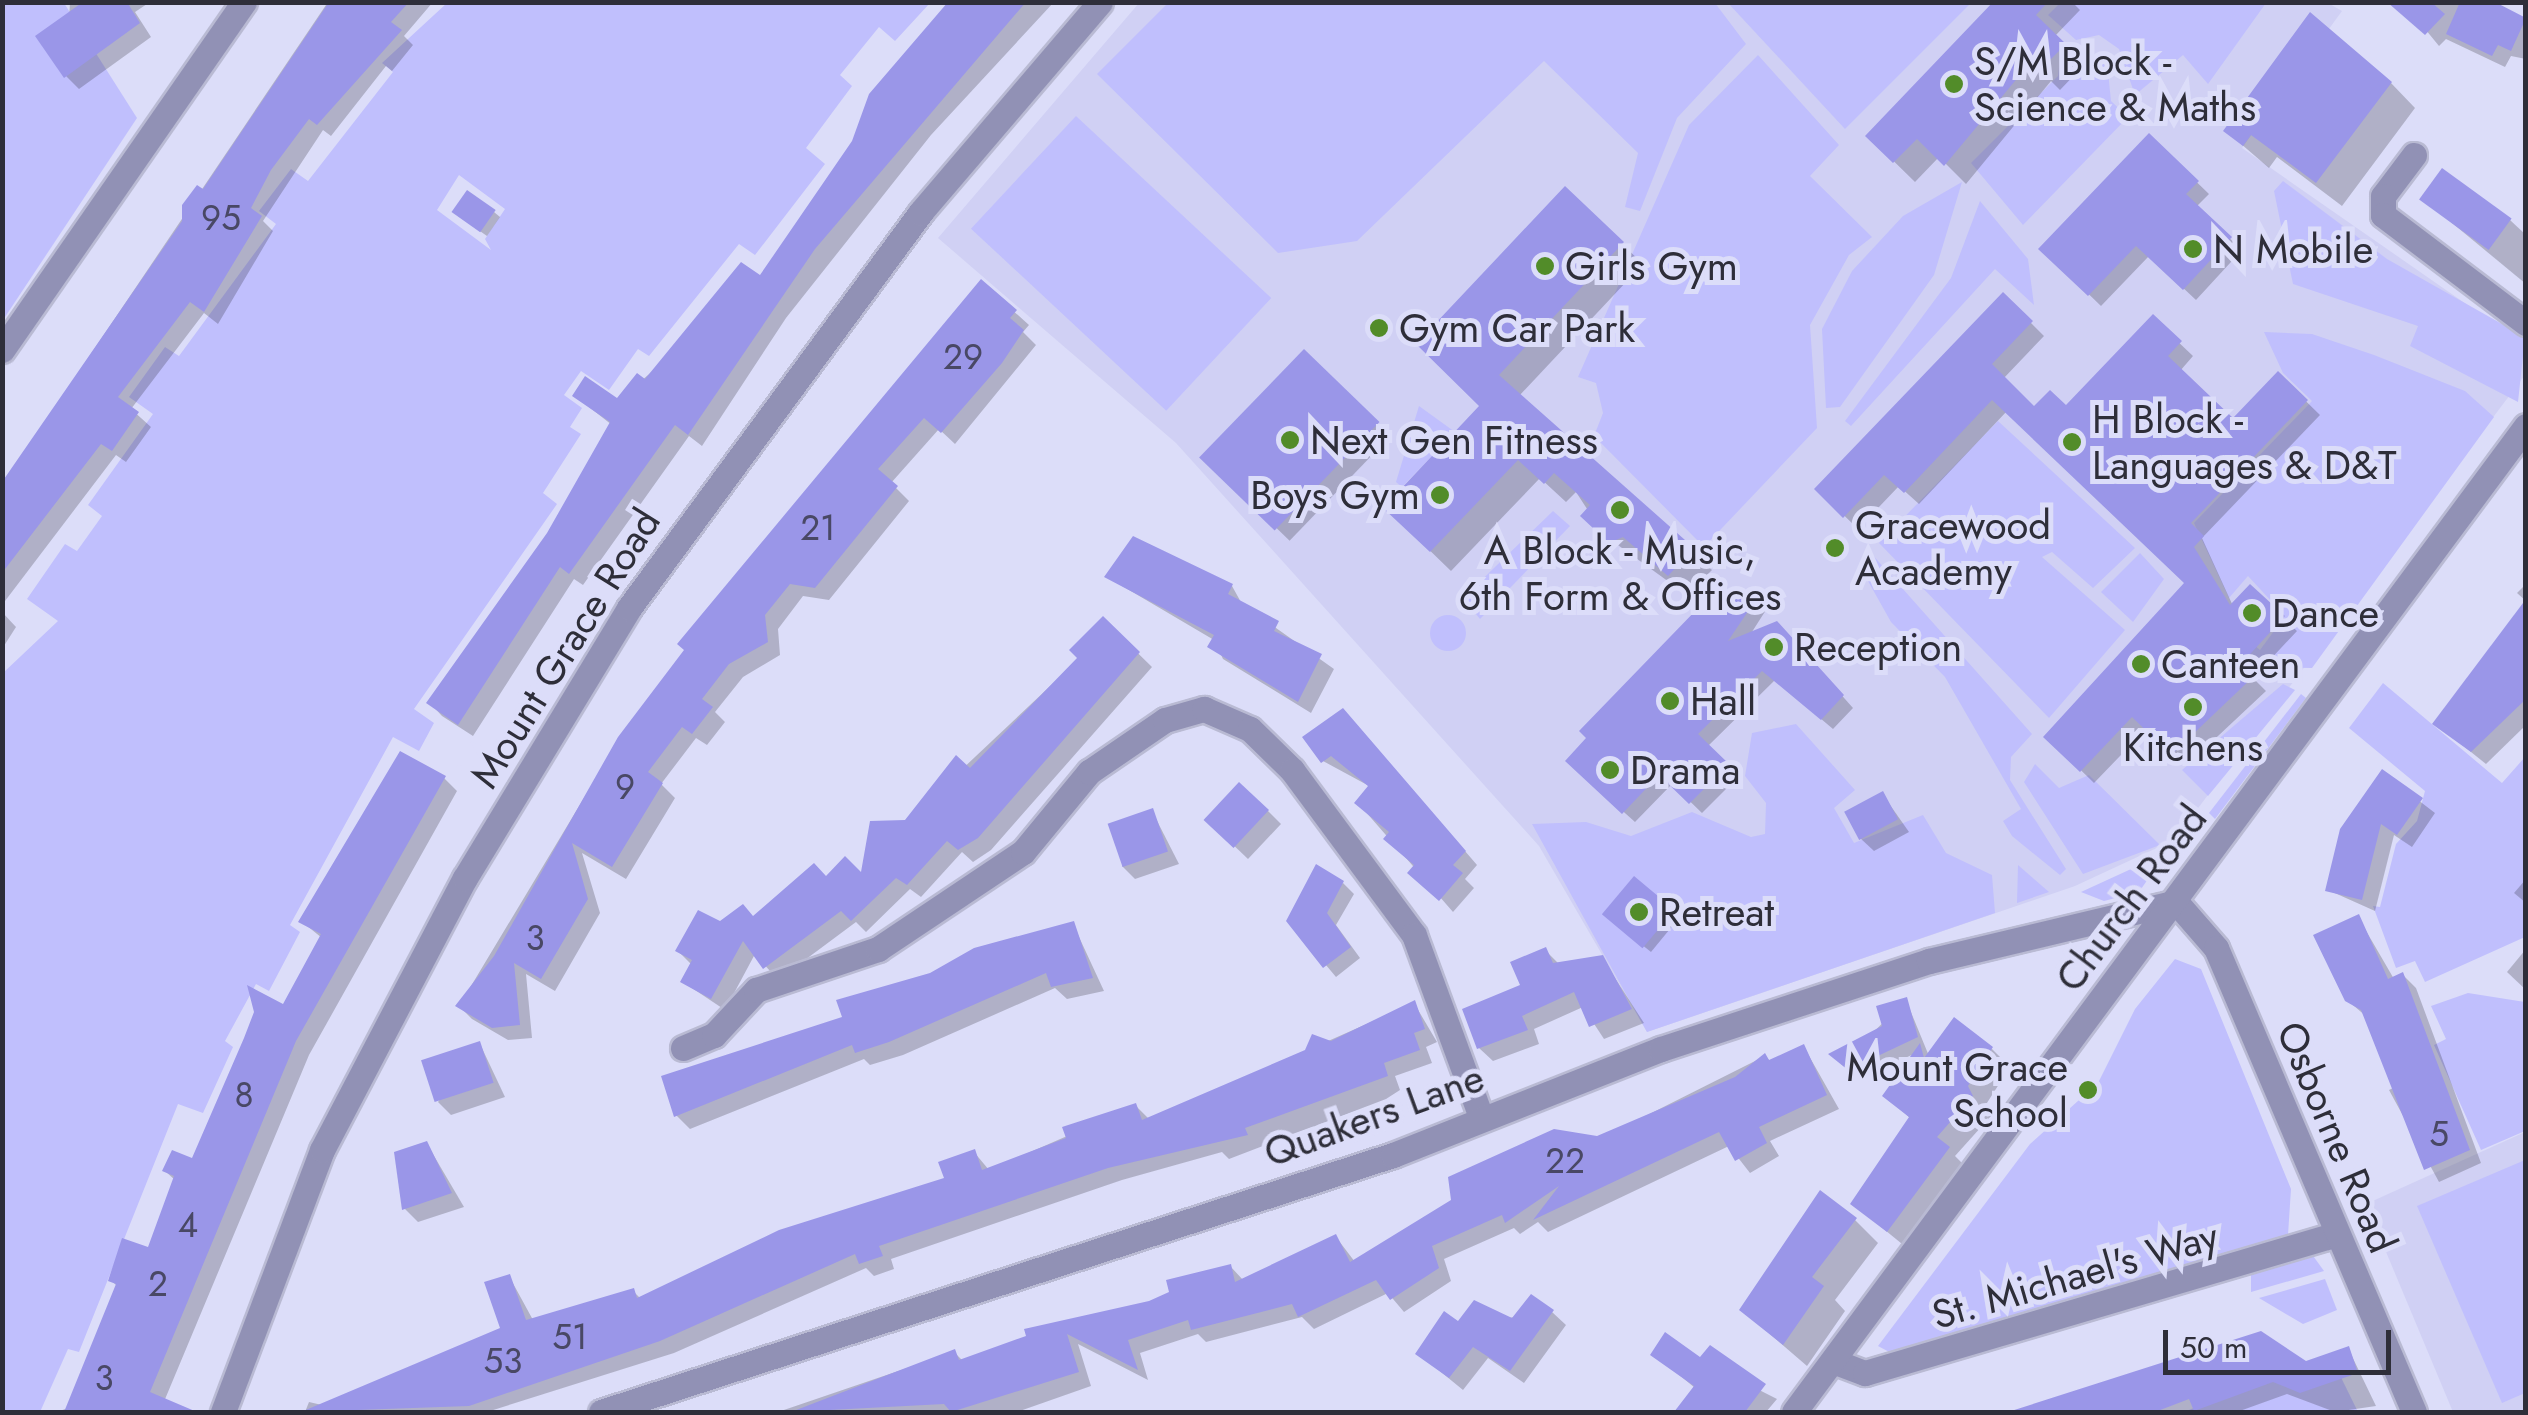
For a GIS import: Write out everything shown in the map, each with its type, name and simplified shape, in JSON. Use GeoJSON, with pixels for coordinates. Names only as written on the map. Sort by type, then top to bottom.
{"type":"FeatureCollection","features":[{"type":"Feature","properties":{"kind":"street"},"geometry":{"type":"LineString","coordinates":[[2,350],[244,2]]}},
{"type":"Feature","properties":{"kind":"street","name":"Mount Grace Road"},"geometry":{"type":"LineString","coordinates":[[224,1412],[322,1150],[465,878],[629,608],[920,214],[1100,2]]}},
{"type":"Feature","properties":{"kind":"street"},"geometry":{"type":"LineString","coordinates":[[2414,155],[2382,196],[2382,215],[2523,316]]}},
{"type":"Feature","properties":{"kind":"street","name":"Church Road"},"geometry":{"type":"LineString","coordinates":[[1794,1412],[2526,426]]}},
{"type":"Feature","properties":{"kind":"street"},"geometry":{"type":"LineString","coordinates":[[683,1048],[714,1035],[756,990],[878,949],[1023,852],[1089,772],[1165,720],[1204,709],[1250,730],[1292,770],[1414,935],[1481,1117]]}},
{"type":"Feature","properties":{"kind":"street","name":"Quakers Lane"},"geometry":{"type":"LineString","coordinates":[[601,1412],[1393,1154],[1481,1117],[1929,961],[2176,902]]}},
{"type":"Feature","properties":{"kind":"street","name":"Osborne Road"},"geometry":{"type":"LineString","coordinates":[[2176,902],[2216,948],[2414,1412]]}},
{"type":"Feature","properties":{"kind":"street","name":"St. Michael's Way"},"geometry":{"type":"LineString","coordinates":[[1833,1361],[1865,1373],[2337,1234]]}},
{"type":"Feature","properties":{"kind":"shaded area"},"geometry":{"type":"Polygon","coordinates":[[[1169,2],[1715,3],[1746,44],[1677,118],[1640,211],[1625,207],[1638,153],[1544,61],[1357,241],[1278,253],[1097,74],[1169,2]]]}},
{"type":"Feature","properties":{"kind":"shaded area"},"geometry":{"type":"Polygon","coordinates":[[[2060,2],[2266,3],[2208,84],[2183,55],[2135,95],[2119,49],[2099,35],[2076,40],[2048,15],[2060,2]]]}},
{"type":"Feature","properties":{"kind":"shaded area"},"geometry":{"type":"Polygon","coordinates":[[[3,3],[64,3],[137,118],[3,320],[3,3]]]}},
{"type":"Feature","properties":{"kind":"shaded area"},"geometry":{"type":"Polygon","coordinates":[[[447,3],[930,3],[895,41],[879,27],[840,75],[852,86],[806,148],[825,164],[755,255],[739,244],[649,356],[638,349],[609,390],[581,371],[564,395],[582,408],[570,427],[581,434],[543,493],[557,504],[414,709],[434,723],[419,751],[393,737],[290,925],[300,932],[269,991],[256,984],[225,1041],[233,1047],[203,1113],[178,1104],[79,1352],[68,1349],[40,1412],[3,1412],[3,673],[58,621],[27,599],[65,544],[77,551],[102,516],[88,505],[153,414],[129,397],[165,347],[179,356],[276,224],[259,211],[291,169],[308,181],[393,72],[382,63],[447,3]],[[459,175],[437,210],[491,250],[485,239],[505,209],[459,175]]]}},
{"type":"Feature","properties":{"kind":"shaded area","name":"Gracewood Academy"},"geometry":{"type":"Polygon","coordinates":[[[1139,3],[2328,3],[2342,11],[2242,148],[2525,345],[2525,375],[2174,840],[2075,886],[1647,1032],[1539,846],[1176,443],[938,238],[1139,3]]]}},
{"type":"Feature","properties":{"kind":"shaded area"},"geometry":{"type":"Polygon","coordinates":[[[1728,3],[1971,3],[1845,129],[1728,3]]]}},
{"type":"Feature","properties":{"kind":"shaded area"},"geometry":{"type":"Polygon","coordinates":[[[2091,53],[2107,62],[2111,101],[2128,117],[2023,225],[1971,163],[2058,76],[2060,60],[2091,53]]]}},
{"type":"Feature","properties":{"kind":"shaded area"},"geometry":{"type":"Polygon","coordinates":[[[1758,55],[1839,145],[1810,176],[1872,237],[1849,255],[1810,325],[1817,428],[1704,547],[1594,436],[1603,413],[1596,383],[1578,377],[1689,125],[1758,55]]]}},
{"type":"Feature","properties":{"kind":"shaded area"},"geometry":{"type":"Polygon","coordinates":[[[1076,116],[1271,298],[1166,411],[971,229],[1076,116]]]}},
{"type":"Feature","properties":{"kind":"shaded area"},"geometry":{"type":"Polygon","coordinates":[[[2283,181],[2387,259],[2525,337],[2518,402],[2410,346],[2418,326],[2293,284],[2274,191],[2283,181]]]}},
{"type":"Feature","properties":{"kind":"shaded area"},"geometry":{"type":"Polygon","coordinates":[[[1962,182],[1934,275],[1840,407],[1826,408],[1822,329],[1852,271],[1903,216],[1962,182]]]}},
{"type":"Feature","properties":{"kind":"shaded area"},"geometry":{"type":"Polygon","coordinates":[[[1980,201],[2028,259],[2034,305],[1995,269],[1851,426],[1845,421],[1951,278],[1980,201]]]}},
{"type":"Feature","properties":{"kind":"shaded area"},"geometry":{"type":"Polygon","coordinates":[[[2264,332],[2312,334],[2374,355],[2465,391],[2494,417],[2312,668],[2257,667],[2226,641],[2236,630],[2260,650],[2285,616],[2248,576],[2229,598],[2194,523],[2312,401],[2283,373],[2264,332]]]}},
{"type":"Feature","properties":{"kind":"shaded area"},"geometry":{"type":"Polygon","coordinates":[[[1419,406],[1455,432],[1402,487],[1396,482],[1419,406]]]}},
{"type":"Feature","properties":{"kind":"shaded area"},"geometry":{"type":"Polygon","coordinates":[[[1998,421],[2135,548],[2093,588],[2052,552],[2042,557],[2125,630],[2049,718],[1879,543],[1998,421]]]}},
{"type":"Feature","properties":{"kind":"shaded area"},"geometry":{"type":"Polygon","coordinates":[[[1553,511],[1570,526],[1480,619],[1463,598],[1553,511]]]}},
{"type":"Feature","properties":{"kind":"shaded area"},"geometry":{"type":"Polygon","coordinates":[[[1870,552],[2032,734],[2011,757],[2010,780],[2066,869],[2060,875],[2012,836],[2003,821],[2021,809],[1945,677],[1891,622],[1859,565],[1870,552]]]}},
{"type":"Feature","properties":{"kind":"shaded area"},"geometry":{"type":"Polygon","coordinates":[[[2140,553],[2164,579],[2133,622],[2101,592],[2140,553]]]}},
{"type":"Feature","properties":{"kind":"shaded area"},"geometry":{"type":"Polygon","coordinates":[[[1448,615],[1461,620],[1466,633],[1461,646],[1448,651],[1435,646],[1430,633],[1435,620],[1448,615]]]}},
{"type":"Feature","properties":{"kind":"shaded area"},"geometry":{"type":"Polygon","coordinates":[[[2383,683],[2502,783],[2525,757],[2525,937],[2425,982],[2415,961],[2396,968],[2373,906],[2380,907],[2396,844],[2417,821],[2425,791],[2349,728],[2383,683]]]}},
{"type":"Feature","properties":{"kind":"shaded area"},"geometry":{"type":"Polygon","coordinates":[[[2283,684],[2295,690],[2208,796],[2182,770],[2283,684]]]}},
{"type":"Feature","properties":{"kind":"shaded area"},"geometry":{"type":"Polygon","coordinates":[[[2301,694],[2306,698],[2215,819],[2209,813],[2301,694]]]}},
{"type":"Feature","properties":{"kind":"shaded area"},"geometry":{"type":"Polygon","coordinates":[[[1796,724],[1855,790],[1834,808],[1854,843],[1923,815],[1946,853],[1992,875],[1995,913],[1647,1032],[1532,824],[1586,822],[1631,836],[1692,812],[1751,837],[1765,834],[1766,803],[1745,776],[1752,733],[1796,724]]]}},
{"type":"Feature","properties":{"kind":"shaded area"},"geometry":{"type":"Polygon","coordinates":[[[2035,764],[2059,788],[2089,775],[2160,845],[2083,874],[2024,782],[2035,764]]]}},
{"type":"Feature","properties":{"kind":"shaded area"},"geometry":{"type":"Polygon","coordinates":[[[2166,853],[2139,892],[2104,901],[2081,892],[2166,853]]]}},
{"type":"Feature","properties":{"kind":"shaded area"},"geometry":{"type":"Polygon","coordinates":[[[2018,865],[2049,892],[2017,903],[2018,865]]]}},
{"type":"Feature","properties":{"kind":"shaded area"},"geometry":{"type":"Polygon","coordinates":[[[2175,959],[2201,969],[2291,1189],[2288,1235],[1893,1354],[1878,1346],[2030,1144],[2098,1083],[2135,1009],[2175,959]]]}},
{"type":"Feature","properties":{"kind":"shaded area"},"geometry":{"type":"Polygon","coordinates":[[[2468,993],[2525,1002],[2525,1131],[2481,1150],[2434,1045],[2446,1039],[2431,1006],[2468,993]]]}},
{"type":"Feature","properties":{"kind":"shaded area"},"geometry":{"type":"Polygon","coordinates":[[[2525,1132],[2525,1412],[2453,1412],[2366,1204],[2525,1132]]]}},
{"type":"Feature","properties":{"kind":"shaded area"},"geometry":{"type":"Polygon","coordinates":[[[2525,1160],[2525,1393],[2502,1403],[2417,1206],[2525,1160]]]}},
{"type":"Feature","properties":{"kind":"shaded area"},"geometry":{"type":"Polygon","coordinates":[[[2311,1253],[2324,1271],[2251,1292],[2251,1270],[2311,1253]]]}},
{"type":"Feature","properties":{"kind":"shaded area"},"geometry":{"type":"Polygon","coordinates":[[[2325,1279],[2337,1310],[2303,1324],[2259,1298],[2325,1279]]]}},
{"type":"Feature","properties":{"kind":"shaded area"},"geometry":{"type":"Polygon","coordinates":[[[2332,1359],[2358,1412],[2184,1412],[2255,1383],[2332,1359]]]}},
{"type":"Feature","properties":{"kind":"building"},"geometry":{"type":"Polygon","coordinates":[[[83,2],[127,2],[140,23],[64,78],[35,36],[83,2]]]}},
{"type":"Feature","properties":{"kind":"building"},"geometry":{"type":"Polygon","coordinates":[[[329,2],[409,2],[391,22],[402,30],[317,125],[309,119],[271,170],[251,208],[262,216],[204,312],[190,302],[118,397],[139,412],[112,451],[101,444],[2,573],[2,482],[182,221],[182,205],[197,185],[203,189],[329,2]]]}},
{"type":"Feature","properties":{"kind":"building"},"geometry":{"type":"Polygon","coordinates":[[[948,2],[1026,2],[815,249],[688,435],[675,425],[569,574],[560,567],[458,725],[426,703],[547,533],[610,422],[572,396],[585,376],[617,398],[637,373],[645,379],[741,262],[760,275],[852,141],[869,94],[948,2]]]}},
{"type":"Feature","properties":{"kind":"building","name":"S/M Block - Science & Maths"},"geometry":{"type":"Polygon","coordinates":[[[1993,2],[2048,2],[2036,15],[2066,44],[2039,71],[2030,63],[1944,166],[1917,139],[1893,163],[1865,136],[1993,2]]]}},
{"type":"Feature","properties":{"kind":"building"},"geometry":{"type":"Polygon","coordinates":[[[2387,2],[2431,2],[2445,14],[2425,35],[2387,2]]]}},
{"type":"Feature","properties":{"kind":"building"},"geometry":{"type":"Polygon","coordinates":[[[2460,2],[2495,2],[2526,18],[2511,51],[2498,45],[2492,56],[2446,34],[2460,2]]]}},
{"type":"Feature","properties":{"kind":"building"},"geometry":{"type":"Polygon","coordinates":[[[2310,12],[2392,82],[2316,183],[2251,135],[2243,146],[2223,131],[2310,12]]]}},
{"type":"Feature","properties":{"kind":"building"},"geometry":{"type":"Polygon","coordinates":[[[2149,133],[2199,181],[2186,194],[2232,237],[2183,290],[2136,246],[2088,296],[2038,249],[2149,133]]]}},
{"type":"Feature","properties":{"kind":"building"},"geometry":{"type":"Polygon","coordinates":[[[2442,168],[2512,219],[2489,250],[2419,200],[2442,168]]]}},
{"type":"Feature","properties":{"kind":"building"},"geometry":{"type":"Polygon","coordinates":[[[1565,186],[1624,242],[1499,375],[1694,548],[1668,576],[1623,537],[1609,543],[1580,516],[1590,505],[1554,473],[1544,484],[1518,460],[1430,552],[1383,508],[1479,406],[1416,344],[1565,186]]]}},
{"type":"Feature","properties":{"kind":"building"},"geometry":{"type":"Polygon","coordinates":[[[467,190],[496,210],[480,232],[452,212],[467,190]]]}},
{"type":"Feature","properties":{"kind":"building"},"geometry":{"type":"Polygon","coordinates":[[[981,279],[1017,310],[1010,318],[1024,330],[1002,363],[941,433],[924,418],[878,469],[898,486],[815,588],[790,584],[765,615],[768,642],[729,664],[702,699],[713,707],[692,734],[682,727],[648,772],[663,783],[612,867],[572,843],[588,899],[541,979],[514,963],[520,1025],[492,1028],[455,1006],[494,956],[618,737],[684,650],[677,644],[981,279]]]}},
{"type":"Feature","properties":{"kind":"building"},"geometry":{"type":"Polygon","coordinates":[[[2003,292],[2033,321],[1992,364],[2034,406],[2050,390],[2066,405],[2153,314],[2182,341],[2168,356],[2233,418],[2278,371],[2308,400],[2191,523],[2204,536],[2194,547],[2230,605],[2250,584],[2285,616],[2241,664],[2254,676],[2171,755],[2132,717],[2080,772],[2043,737],[2184,583],[1992,400],[1904,493],[1884,475],[1843,518],[1814,489],[2003,292]]]}},
{"type":"Feature","properties":{"kind":"building","name":"Next Gen Fitness"},"geometry":{"type":"Polygon","coordinates":[[[1304,349],[1380,422],[1275,531],[1199,458],[1304,349]]]}},
{"type":"Feature","properties":{"kind":"building"},"geometry":{"type":"Polygon","coordinates":[[[1133,536],[1233,584],[1228,594],[1279,621],[1274,631],[1322,654],[1298,702],[1207,647],[1214,635],[1104,577],[1133,536]]]}},
{"type":"Feature","properties":{"kind":"building"},"geometry":{"type":"Polygon","coordinates":[[[1732,587],[1757,598],[1728,641],[1777,621],[1844,695],[1821,720],[1762,671],[1698,734],[1729,764],[1689,804],[1659,775],[1622,814],[1565,761],[1586,738],[1579,731],[1700,606],[1713,596],[1724,606],[1732,587]]]}},
{"type":"Feature","properties":{"kind":"building"},"geometry":{"type":"Polygon","coordinates":[[[2526,599],[2526,699],[2471,752],[2432,724],[2526,599]]]}},
{"type":"Feature","properties":{"kind":"building"},"geometry":{"type":"Polygon","coordinates":[[[1103,616],[1140,652],[978,838],[958,850],[947,841],[907,885],[896,878],[851,921],[841,911],[763,969],[743,941],[711,999],[680,982],[692,960],[675,951],[698,910],[720,921],[743,904],[753,916],[814,863],[826,876],[845,856],[861,872],[870,821],[905,820],[956,755],[970,768],[1077,658],[1069,650],[1103,616]]]}},
{"type":"Feature","properties":{"kind":"building"},"geometry":{"type":"Polygon","coordinates":[[[1343,708],[1466,851],[1453,865],[1463,873],[1439,901],[1407,873],[1414,865],[1383,839],[1389,832],[1354,803],[1368,786],[1331,756],[1321,763],[1302,737],[1343,708]]]}},
{"type":"Feature","properties":{"kind":"building"},"geometry":{"type":"Polygon","coordinates":[[[400,751],[446,776],[296,1041],[150,1392],[197,1412],[64,1412],[116,1284],[108,1281],[122,1238],[148,1247],[174,1176],[162,1171],[172,1150],[192,1158],[244,1038],[254,1012],[247,985],[283,1004],[321,934],[298,922],[400,751]]]}},
{"type":"Feature","properties":{"kind":"building"},"geometry":{"type":"Polygon","coordinates":[[[2382,769],[2423,798],[2397,835],[2381,824],[2362,900],[2325,891],[2340,829],[2382,769]]]}},
{"type":"Feature","properties":{"kind":"building"},"geometry":{"type":"Polygon","coordinates":[[[1239,782],[1269,810],[1234,848],[1204,820],[1239,782]]]}},
{"type":"Feature","properties":{"kind":"building"},"geometry":{"type":"Polygon","coordinates":[[[1883,791],[1898,819],[1859,840],[1844,812],[1883,791]]]}},
{"type":"Feature","properties":{"kind":"building"},"geometry":{"type":"Polygon","coordinates":[[[1153,808],[1168,851],[1123,867],[1108,824],[1153,808]]]}},
{"type":"Feature","properties":{"kind":"building"},"geometry":{"type":"Polygon","coordinates":[[[1316,864],[1344,881],[1327,913],[1351,947],[1323,968],[1286,921],[1316,864]]]}},
{"type":"Feature","properties":{"kind":"building","name":"Retreat"},"geometry":{"type":"Polygon","coordinates":[[[1634,876],[1675,910],[1642,948],[1602,914],[1634,876]]]}},
{"type":"Feature","properties":{"kind":"building"},"geometry":{"type":"Polygon","coordinates":[[[2359,914],[2388,979],[2403,972],[2470,1150],[2424,1170],[2361,1010],[2345,1001],[2313,935],[2359,914]]]}},
{"type":"Feature","properties":{"kind":"building"},"geometry":{"type":"Polygon","coordinates":[[[1074,921],[1093,978],[1051,987],[1046,973],[889,1042],[855,1053],[852,1045],[674,1117],[661,1076],[842,1017],[836,1000],[930,973],[974,948],[1074,921]]]}},
{"type":"Feature","properties":{"kind":"building"},"geometry":{"type":"Polygon","coordinates":[[[1546,947],[1553,963],[1603,955],[1632,1009],[1589,1027],[1574,992],[1522,1016],[1528,1030],[1477,1049],[1462,1009],[1520,985],[1510,962],[1546,947]]]}},
{"type":"Feature","properties":{"kind":"building"},"geometry":{"type":"Polygon","coordinates":[[[1907,997],[1918,1037],[1848,1070],[1828,1054],[1882,1026],[1876,1006],[1907,997]]]}},
{"type":"Feature","properties":{"kind":"building"},"geometry":{"type":"Polygon","coordinates":[[[1415,1000],[1425,1029],[1414,1033],[1420,1050],[1384,1063],[1388,1076],[1245,1128],[1248,1135],[1108,1168],[879,1246],[883,1256],[859,1264],[855,1254],[660,1341],[469,1406],[301,1412],[500,1328],[484,1282],[510,1274],[526,1320],[634,1288],[637,1298],[779,1230],[944,1178],[938,1162],[975,1149],[982,1170],[1066,1138],[1062,1127],[1136,1103],[1142,1120],[1305,1050],[1312,1034],[1331,1041],[1415,1000]]]}},
{"type":"Feature","properties":{"kind":"building"},"geometry":{"type":"Polygon","coordinates":[[[1954,1017],[1993,1047],[1968,1086],[1973,1096],[1937,1137],[1950,1147],[1887,1232],[1850,1204],[1909,1117],[1882,1096],[1920,1043],[1924,1058],[1954,1017]]]}},
{"type":"Feature","properties":{"kind":"building"},"geometry":{"type":"Polygon","coordinates":[[[480,1041],[494,1083],[435,1102],[421,1060],[480,1041]]]}},
{"type":"Feature","properties":{"kind":"building"},"geometry":{"type":"Polygon","coordinates":[[[1804,1044],[1827,1095],[1759,1127],[1767,1143],[1735,1161],[1719,1132],[1533,1220],[1559,1186],[1505,1223],[1502,1215],[1432,1246],[1439,1268],[1390,1300],[1376,1280],[1298,1317],[1292,1304],[1191,1330],[1188,1320],[1128,1340],[1138,1370],[1067,1334],[1079,1372],[951,1412],[944,1404],[791,1412],[955,1349],[959,1360],[1026,1336],[1024,1329],[1149,1301],[1169,1292],[1166,1280],[1231,1264],[1235,1282],[1336,1234],[1350,1262],[1451,1200],[1448,1177],[1554,1129],[1597,1136],[1735,1077],[1765,1053],[1769,1060],[1804,1044]]]}},
{"type":"Feature","properties":{"kind":"building"},"geometry":{"type":"Polygon","coordinates":[[[427,1141],[452,1193],[402,1210],[394,1152],[427,1141]]]}},
{"type":"Feature","properties":{"kind":"building"},"geometry":{"type":"Polygon","coordinates":[[[1820,1190],[1857,1218],[1812,1277],[1824,1286],[1783,1345],[1739,1310],[1820,1190]]]}},
{"type":"Feature","properties":{"kind":"building"},"geometry":{"type":"Polygon","coordinates":[[[1531,1294],[1554,1310],[1510,1371],[1473,1347],[1449,1378],[1415,1354],[1444,1311],[1458,1321],[1474,1300],[1512,1318],[1531,1294]]]}},
{"type":"Feature","properties":{"kind":"building"},"geometry":{"type":"Polygon","coordinates":[[[2261,1331],[2306,1361],[2349,1346],[2358,1373],[2300,1393],[2273,1382],[2194,1411],[2189,1399],[2155,1412],[2008,1412],[2261,1331]]]}},
{"type":"Feature","properties":{"kind":"building"},"geometry":{"type":"Polygon","coordinates":[[[1665,1332],[1700,1357],[1710,1345],[1766,1384],[1745,1412],[1674,1412],[1694,1386],[1650,1355],[1665,1332]]]}},
{"type":"Feature","properties":{"kind":"place","name":"S/M Block - Science & Maths"},"geometry":{"type":"Point","coordinates":[1954,84]}},
{"type":"Feature","properties":{"kind":"place","name":"N Mobile"},"geometry":{"type":"Point","coordinates":[2193,249]}},
{"type":"Feature","properties":{"kind":"place","name":"Girls Gym"},"geometry":{"type":"Point","coordinates":[1545,266]}},
{"type":"Feature","properties":{"kind":"place","name":"Gym Car Park"},"geometry":{"type":"Point","coordinates":[1379,328]}},
{"type":"Feature","properties":{"kind":"place","name":"Next Gen Fitness"},"geometry":{"type":"Point","coordinates":[1290,440]}},
{"type":"Feature","properties":{"kind":"place","name":"H Block - Languages & D&T"},"geometry":{"type":"Point","coordinates":[2072,442]}},
{"type":"Feature","properties":{"kind":"place","name":"Boys Gym"},"geometry":{"type":"Point","coordinates":[1440,495]}},
{"type":"Feature","properties":{"kind":"place","name":"A Block - Music, 6th Form & Offices"},"geometry":{"type":"Point","coordinates":[1620,510]}},
{"type":"Feature","properties":{"kind":"place","name":"Gracewood Academy"},"geometry":{"type":"Point","coordinates":[1835,548]}},
{"type":"Feature","properties":{"kind":"place","name":"Dance"},"geometry":{"type":"Point","coordinates":[2252,613]}},
{"type":"Feature","properties":{"kind":"place","name":"Reception"},"geometry":{"type":"Point","coordinates":[1774,647]}},
{"type":"Feature","properties":{"kind":"place","name":"Canteen"},"geometry":{"type":"Point","coordinates":[2141,664]}},
{"type":"Feature","properties":{"kind":"place","name":"Hall"},"geometry":{"type":"Point","coordinates":[1670,701]}},
{"type":"Feature","properties":{"kind":"place","name":"Kitchens"},"geometry":{"type":"Point","coordinates":[2193,707]}},
{"type":"Feature","properties":{"kind":"place","name":"Drama"},"geometry":{"type":"Point","coordinates":[1610,770]}},
{"type":"Feature","properties":{"kind":"place","name":"Retreat"},"geometry":{"type":"Point","coordinates":[1639,912]}},
{"type":"Feature","properties":{"kind":"place","name":"Mount Grace School"},"geometry":{"type":"Point","coordinates":[2088,1090]}}]}
